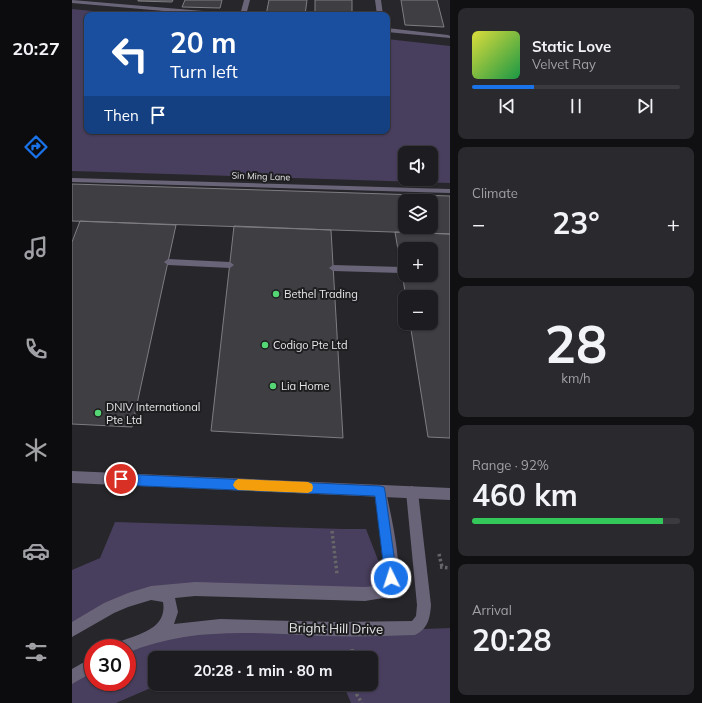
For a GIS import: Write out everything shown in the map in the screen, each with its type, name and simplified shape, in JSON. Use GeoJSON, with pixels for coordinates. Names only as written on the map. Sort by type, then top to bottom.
{"type":"FeatureCollection","features":[{"type":"Feature","properties":{"kind":"street"},"geometry":{"type":"LineString","coordinates":[[244,12],[247,0]]}},
{"type":"Feature","properties":{"kind":"street"},"geometry":{"type":"LineString","coordinates":[[378,0],[380,12]]}},
{"type":"Feature","properties":{"kind":"street"},"geometry":{"type":"LineString","coordinates":[[72,1],[115,2],[201,12]]}},
{"type":"Feature","properties":{"kind":"street"},"geometry":{"type":"LineString","coordinates":[[390,30],[448,37]]}},
{"type":"Feature","properties":{"kind":"street","name":"Sin Ming Lane"},"geometry":{"type":"LineString","coordinates":[[72,180],[450,191]]}},
{"type":"Feature","properties":{"kind":"street"},"geometry":{"type":"LineString","coordinates":[[168,262],[230,264]]}},
{"type":"Feature","properties":{"kind":"street"},"geometry":{"type":"LineString","coordinates":[[334,268],[398,270]]}},
{"type":"Feature","properties":{"kind":"street"},"geometry":{"type":"LineString","coordinates":[[72,477],[450,494]]}},
{"type":"Feature","properties":{"kind":"street"},"geometry":{"type":"LineString","coordinates":[[72,630],[108,608],[151,593],[195,589],[325,591],[365,594],[390,591],[392,587],[390,562],[380,491]]}},
{"type":"Feature","properties":{"kind":"street","name":"Bright Hill Drive"},"geometry":{"type":"LineString","coordinates":[[136,640],[166,631],[212,627],[340,629],[415,628],[423,619],[424,605],[412,492]]}},
{"type":"Feature","properties":{"kind":"street"},"geometry":{"type":"LineString","coordinates":[[136,640],[165,628],[170,617],[171,606],[168,598],[162,594],[151,593]]}},
{"type":"Feature","properties":{"kind":"street"},"geometry":{"type":"LineString","coordinates":[[72,678],[84,670]]}},
{"type":"Feature","properties":{"kind":"path"},"geometry":{"type":"LineString","coordinates":[[332,531],[336,561]]}},
{"type":"Feature","properties":{"kind":"path"},"geometry":{"type":"LineString","coordinates":[[442,567],[450,568]]}},
{"type":"Feature","properties":{"kind":"path"},"geometry":{"type":"LineString","coordinates":[[357,691],[357,695],[362,703]]}},
{"type":"Feature","properties":{"kind":"shaded area"},"geometry":{"type":"Polygon","coordinates":[[[72,9],[104,12],[84,12],[84,134],[390,134],[390,39],[450,46],[450,183],[438,183],[438,146],[398,146],[398,181],[72,171],[72,9]]]}},
{"type":"Feature","properties":{"kind":"shaded area"},"geometry":{"type":"Polygon","coordinates":[[[115,522],[366,529],[390,591],[151,593],[72,630],[72,570],[100,558],[115,522]]]}},
{"type":"Feature","properties":{"kind":"shaded area"},"geometry":{"type":"Polygon","coordinates":[[[450,628],[450,703],[351,703],[346,691],[378,691],[378,651],[148,651],[148,689],[116,703],[72,703],[72,679],[84,671],[84,691],[136,691],[136,644],[167,632],[340,632],[450,628]]]}},
{"type":"Feature","properties":{"kind":"building"},"geometry":{"type":"Polygon","coordinates":[[[138,0],[173,0],[172,2],[138,1],[138,0]]]}},
{"type":"Feature","properties":{"kind":"building"},"geometry":{"type":"Polygon","coordinates":[[[185,0],[222,0],[220,8],[182,7],[185,0]]]}},
{"type":"Feature","properties":{"kind":"building"},"geometry":{"type":"Polygon","coordinates":[[[269,0],[307,0],[305,12],[267,12],[269,0]]]}},
{"type":"Feature","properties":{"kind":"building"},"geometry":{"type":"Polygon","coordinates":[[[315,0],[352,0],[352,12],[315,12],[315,0]]]}},
{"type":"Feature","properties":{"kind":"building"},"geometry":{"type":"Polygon","coordinates":[[[401,0],[437,0],[444,27],[405,25],[401,0]]]}},
{"type":"Feature","properties":{"kind":"building"},"geometry":{"type":"Polygon","coordinates":[[[72,184],[398,194],[398,232],[72,221],[72,184]]]}},
{"type":"Feature","properties":{"kind":"building"},"geometry":{"type":"Polygon","coordinates":[[[438,196],[450,196],[450,234],[438,234],[438,196]]]}},
{"type":"Feature","properties":{"kind":"building"},"geometry":{"type":"Polygon","coordinates":[[[80,221],[176,225],[132,427],[72,424],[72,242],[80,221]]]}},
{"type":"Feature","properties":{"kind":"building"},"geometry":{"type":"Polygon","coordinates":[[[234,226],[331,230],[343,438],[211,431],[234,226]]]}},
{"type":"Feature","properties":{"kind":"building"},"geometry":{"type":"Polygon","coordinates":[[[395,232],[398,232],[398,234],[450,234],[450,438],[428,437],[411,330],[438,330],[438,290],[405,290],[403,282],[438,282],[438,242],[398,242],[398,250],[395,232]]]}},
{"type":"Feature","properties":{"kind":"slow traffic"},"geometry":{"type":"LineString","coordinates":[[238,485],[308,487]]}},
{"type":"Feature","properties":{"kind":"place","name":"Bethel Trading"},"geometry":{"type":"Point","coordinates":[276,294]}},
{"type":"Feature","properties":{"kind":"place","name":"Codigo Pte Ltd"},"geometry":{"type":"Point","coordinates":[265,345]}},
{"type":"Feature","properties":{"kind":"place","name":"Lia Home"},"geometry":{"type":"Point","coordinates":[273,386]}},
{"type":"Feature","properties":{"kind":"place","name":"DNIV International Pte Ltd"},"geometry":{"type":"Point","coordinates":[98,413]}},
{"type":"Feature","properties":{"kind":"route"},"geometry":{"type":"LineString","coordinates":[[121,479],[380,491],[391,578]]}}]}
